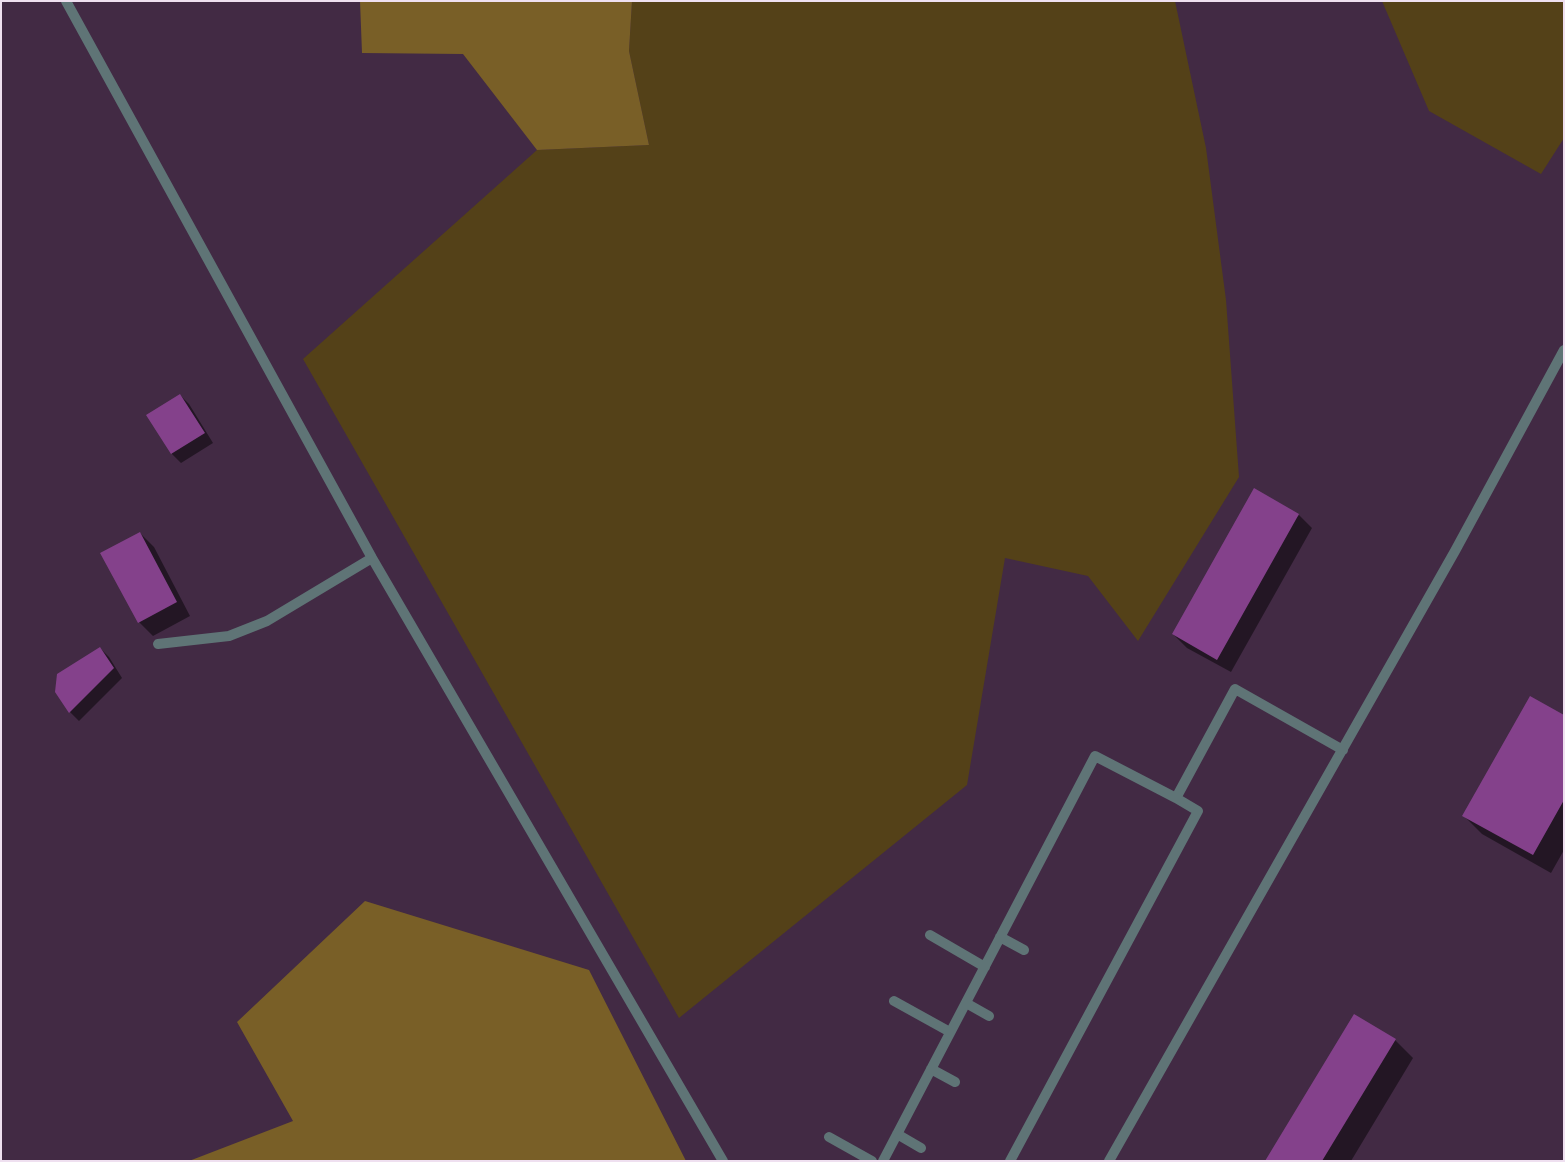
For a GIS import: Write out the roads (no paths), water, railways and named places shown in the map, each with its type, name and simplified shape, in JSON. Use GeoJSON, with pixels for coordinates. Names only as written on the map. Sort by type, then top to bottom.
{"type":"FeatureCollection","features":[{"type":"Feature","properties":{"kind":"lane"},"geometry":{"type":"LineString","coordinates":[[66,1],[372,558],[723,1161]]}},
{"type":"Feature","properties":{"kind":"lane"},"geometry":{"type":"LineString","coordinates":[[1110,1161],[1455,551],[1564,350]]}},
{"type":"Feature","properties":{"kind":"lane"},"geometry":{"type":"LineString","coordinates":[[158,644],[229,636],[260,624],[372,558]]}},
{"type":"Feature","properties":{"kind":"lane"},"geometry":{"type":"LineString","coordinates":[[1176,798],[1235,689],[1343,750]]}},
{"type":"Feature","properties":{"kind":"lane"},"geometry":{"type":"LineString","coordinates":[[883,1161],[1095,756],[1198,811],[1010,1161]]}},
{"type":"Feature","properties":{"kind":"lane"},"geometry":{"type":"LineString","coordinates":[[930,935],[984,967]]}},
{"type":"Feature","properties":{"kind":"lane"},"geometry":{"type":"LineString","coordinates":[[1000,937],[1024,950]]}},
{"type":"Feature","properties":{"kind":"lane"},"geometry":{"type":"LineString","coordinates":[[894,1001],[950,1032]]}},
{"type":"Feature","properties":{"kind":"lane"},"geometry":{"type":"LineString","coordinates":[[966,1003],[989,1016]]}},
{"type":"Feature","properties":{"kind":"lane"},"geometry":{"type":"LineString","coordinates":[[931,1068],[955,1082]]}},
{"type":"Feature","properties":{"kind":"lane"},"geometry":{"type":"LineString","coordinates":[[897,1134],[921,1148]]}},
{"type":"Feature","properties":{"kind":"lane"},"geometry":{"type":"LineString","coordinates":[[829,1137],[872,1161]]}}]}
